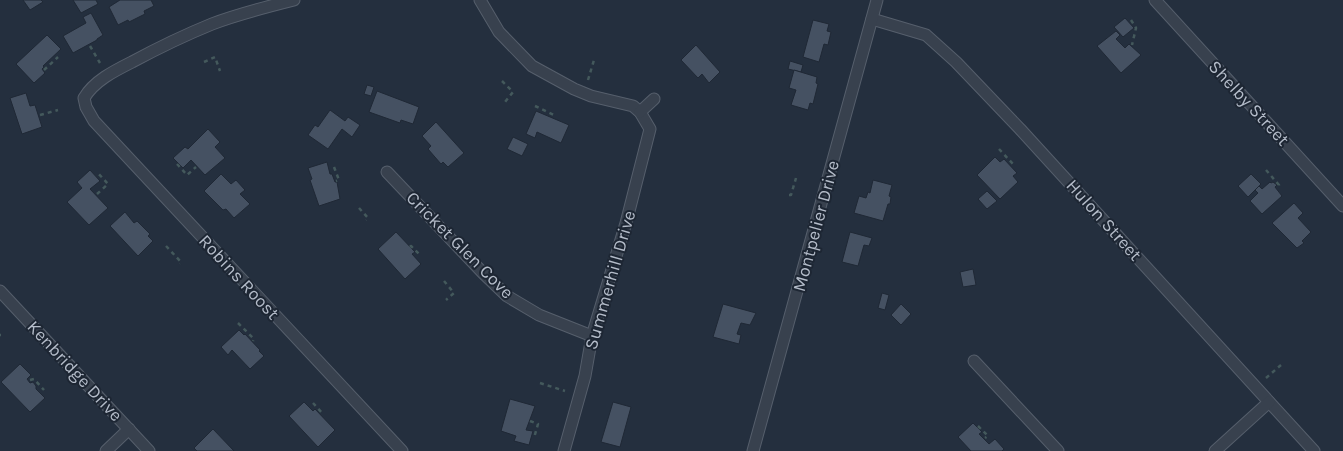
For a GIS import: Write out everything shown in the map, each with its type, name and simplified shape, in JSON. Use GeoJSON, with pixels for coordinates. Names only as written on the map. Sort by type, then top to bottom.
{"type":"FeatureCollection","features":[{"type":"Feature","properties":{"kind":"street","name":"Robins Roost"},"geometry":{"type":"LineString","coordinates":[[294,0],[229,18],[167,44],[96,83],[89,89],[84,98],[86,107],[94,121],[402,451]]}},
{"type":"Feature","properties":{"kind":"street"},"geometry":{"type":"LineString","coordinates":[[480,0],[498,32],[532,66],[574,89],[591,96],[633,106],[640,112],[654,99]]}},
{"type":"Feature","properties":{"kind":"street","name":"Montpelier Drive"},"geometry":{"type":"LineString","coordinates":[[753,451],[877,0]]}},
{"type":"Feature","properties":{"kind":"street","name":"Shelby Street"},"geometry":{"type":"LineString","coordinates":[[1155,0],[1343,206]]}},
{"type":"Feature","properties":{"kind":"street","name":"Hulon Street"},"geometry":{"type":"LineString","coordinates":[[872,19],[926,35],[956,62],[1020,129],[1314,451]]}},
{"type":"Feature","properties":{"kind":"street","name":"Summerhill Drive"},"geometry":{"type":"LineString","coordinates":[[564,451],[585,376],[592,336],[626,223],[647,144],[650,129],[640,112]]}},
{"type":"Feature","properties":{"kind":"street","name":"Cricket Glen Cove"},"geometry":{"type":"LineString","coordinates":[[387,172],[507,296],[539,315],[592,336]]}},
{"type":"Feature","properties":{"kind":"street","name":"Kenbridge Drive"},"geometry":{"type":"LineString","coordinates":[[0,291],[149,451]]}},
{"type":"Feature","properties":{"kind":"street"},"geometry":{"type":"LineString","coordinates":[[974,361],[1058,451]]}},
{"type":"Feature","properties":{"kind":"street"},"geometry":{"type":"LineString","coordinates":[[1214,451],[1269,402]]}},
{"type":"Feature","properties":{"kind":"street"},"geometry":{"type":"LineString","coordinates":[[106,451],[129,429]]}},
{"type":"Feature","properties":{"kind":"path"},"geometry":{"type":"LineString","coordinates":[[1131,20],[1136,28],[1132,45]]}},
{"type":"Feature","properties":{"kind":"path"},"geometry":{"type":"LineString","coordinates":[[90,46],[100,63]]}},
{"type":"Feature","properties":{"kind":"path"},"geometry":{"type":"LineString","coordinates":[[44,70],[58,57]]}},
{"type":"Feature","properties":{"kind":"path"},"geometry":{"type":"LineString","coordinates":[[204,62],[215,57],[220,71]]}},
{"type":"Feature","properties":{"kind":"path"},"geometry":{"type":"LineString","coordinates":[[588,80],[594,60]]}},
{"type":"Feature","properties":{"kind":"path"},"geometry":{"type":"LineString","coordinates":[[502,81],[513,92],[505,102]]}},
{"type":"Feature","properties":{"kind":"path"},"geometry":{"type":"LineString","coordinates":[[535,106],[553,116]]}},
{"type":"Feature","properties":{"kind":"path"},"geometry":{"type":"LineString","coordinates":[[40,116],[58,110]]}},
{"type":"Feature","properties":{"kind":"path"},"geometry":{"type":"LineString","coordinates":[[999,149],[1013,164],[1011,165]]}},
{"type":"Feature","properties":{"kind":"path"},"geometry":{"type":"LineString","coordinates":[[177,164],[187,175],[196,167]]}},
{"type":"Feature","properties":{"kind":"path"},"geometry":{"type":"LineString","coordinates":[[334,167],[338,180],[336,181]]}},
{"type":"Feature","properties":{"kind":"path"},"geometry":{"type":"LineString","coordinates":[[1266,170],[1279,185],[1277,188]]}},
{"type":"Feature","properties":{"kind":"path"},"geometry":{"type":"LineString","coordinates":[[97,194],[108,184],[98,172]]}},
{"type":"Feature","properties":{"kind":"path"},"geometry":{"type":"LineString","coordinates":[[789,195],[791,195],[796,178]]}},
{"type":"Feature","properties":{"kind":"path"},"geometry":{"type":"LineString","coordinates":[[359,208],[368,218],[366,220]]}},
{"type":"Feature","properties":{"kind":"path"},"geometry":{"type":"LineString","coordinates":[[166,246],[181,262],[180,264]]}},
{"type":"Feature","properties":{"kind":"path"},"geometry":{"type":"LineString","coordinates":[[410,247],[421,256]]}},
{"type":"Feature","properties":{"kind":"path"},"geometry":{"type":"LineString","coordinates":[[444,281],[454,293],[446,300]]}},
{"type":"Feature","properties":{"kind":"path"},"geometry":{"type":"LineString","coordinates":[[238,323],[254,339],[253,341]]}},
{"type":"Feature","properties":{"kind":"path"},"geometry":{"type":"LineString","coordinates":[[1266,378],[1281,365]]}},
{"type":"Feature","properties":{"kind":"path"},"geometry":{"type":"LineString","coordinates":[[30,380],[34,379],[44,390]]}},
{"type":"Feature","properties":{"kind":"path"},"geometry":{"type":"LineString","coordinates":[[540,384],[565,391]]}},
{"type":"Feature","properties":{"kind":"path"},"geometry":{"type":"LineString","coordinates":[[313,403],[323,414]]}},
{"type":"Feature","properties":{"kind":"path"},"geometry":{"type":"LineString","coordinates":[[530,421],[538,424],[534,438]]}},
{"type":"Feature","properties":{"kind":"path"},"geometry":{"type":"LineString","coordinates":[[978,426],[988,436],[985,438]]}},
{"type":"Feature","properties":{"kind":"building"},"geometry":{"type":"Polygon","coordinates":[[[23,0],[41,0],[43,2],[30,10],[23,0]]]}},
{"type":"Feature","properties":{"kind":"building"},"geometry":{"type":"Polygon","coordinates":[[[73,0],[96,0],[98,4],[81,13],[73,0]]]}},
{"type":"Feature","properties":{"kind":"building"},"geometry":{"type":"Polygon","coordinates":[[[120,0],[151,0],[154,6],[144,11],[145,14],[118,25],[109,7],[120,0]]]}},
{"type":"Feature","properties":{"kind":"building"},"geometry":{"type":"Polygon","coordinates":[[[91,13],[103,35],[73,53],[63,36],[86,23],[83,17],[91,13]]]}},
{"type":"Feature","properties":{"kind":"building"},"geometry":{"type":"Polygon","coordinates":[[[1125,18],[1134,28],[1123,37],[1114,27],[1125,18]]]}},
{"type":"Feature","properties":{"kind":"building"},"geometry":{"type":"Polygon","coordinates":[[[813,20],[829,24],[827,31],[831,32],[828,45],[824,44],[819,62],[803,57],[813,20]]]}},
{"type":"Feature","properties":{"kind":"building"},"geometry":{"type":"Polygon","coordinates":[[[1116,31],[1120,35],[1116,39],[1125,48],[1129,44],[1141,55],[1121,73],[1097,46],[1116,31]]]}},
{"type":"Feature","properties":{"kind":"building"},"geometry":{"type":"Polygon","coordinates":[[[47,35],[61,49],[43,66],[42,69],[45,73],[34,83],[16,64],[47,35]]]}},
{"type":"Feature","properties":{"kind":"building"},"geometry":{"type":"Polygon","coordinates":[[[696,45],[720,72],[709,83],[702,74],[698,78],[681,60],[696,45]]]}},
{"type":"Feature","properties":{"kind":"building"},"geometry":{"type":"Polygon","coordinates":[[[790,61],[803,65],[801,72],[788,69],[790,61]]]}},
{"type":"Feature","properties":{"kind":"building"},"geometry":{"type":"Polygon","coordinates":[[[794,70],[817,77],[816,83],[818,84],[813,104],[810,103],[808,110],[791,105],[796,90],[789,88],[794,70]]]}},
{"type":"Feature","properties":{"kind":"building"},"geometry":{"type":"Polygon","coordinates":[[[367,85],[374,87],[371,96],[364,94],[367,85]]]}},
{"type":"Feature","properties":{"kind":"building"},"geometry":{"type":"Polygon","coordinates":[[[377,91],[419,107],[413,124],[401,120],[400,123],[369,112],[377,91]]]}},
{"type":"Feature","properties":{"kind":"building"},"geometry":{"type":"Polygon","coordinates":[[[26,93],[30,106],[35,105],[42,127],[22,134],[10,98],[26,93]]]}},
{"type":"Feature","properties":{"kind":"building"},"geometry":{"type":"Polygon","coordinates":[[[330,110],[345,121],[348,117],[360,125],[352,137],[342,129],[328,149],[308,135],[315,125],[318,127],[330,110]]]}},
{"type":"Feature","properties":{"kind":"building"},"geometry":{"type":"Polygon","coordinates":[[[536,111],[569,125],[561,143],[537,132],[535,138],[526,134],[536,111]]]}},
{"type":"Feature","properties":{"kind":"building"},"geometry":{"type":"Polygon","coordinates":[[[436,122],[464,153],[448,167],[443,162],[441,164],[428,149],[431,146],[422,136],[436,122]]]}},
{"type":"Feature","properties":{"kind":"building"},"geometry":{"type":"Polygon","coordinates":[[[208,129],[220,142],[215,147],[225,158],[205,175],[191,160],[183,168],[173,158],[185,147],[188,149],[208,129]]]}},
{"type":"Feature","properties":{"kind":"building"},"geometry":{"type":"Polygon","coordinates":[[[513,137],[528,144],[522,156],[507,149],[513,137]]]}},
{"type":"Feature","properties":{"kind":"building"},"geometry":{"type":"Polygon","coordinates":[[[995,157],[1000,162],[1004,159],[1017,173],[1013,176],[1018,182],[1000,199],[977,175],[995,157]]]}},
{"type":"Feature","properties":{"kind":"building"},"geometry":{"type":"Polygon","coordinates":[[[327,162],[330,174],[332,174],[335,182],[337,182],[340,199],[319,206],[308,168],[327,162]]]}},
{"type":"Feature","properties":{"kind":"building"},"geometry":{"type":"Polygon","coordinates":[[[90,170],[100,181],[90,189],[108,208],[89,225],[67,202],[82,188],[77,182],[90,170]]]}},
{"type":"Feature","properties":{"kind":"building"},"geometry":{"type":"Polygon","coordinates":[[[221,174],[231,184],[236,180],[245,190],[240,194],[250,204],[234,218],[204,191],[221,174]]]}},
{"type":"Feature","properties":{"kind":"building"},"geometry":{"type":"Polygon","coordinates":[[[1251,174],[1261,184],[1248,197],[1238,186],[1251,174]]]}},
{"type":"Feature","properties":{"kind":"building"},"geometry":{"type":"Polygon","coordinates":[[[873,180],[892,185],[889,196],[891,197],[890,204],[888,204],[883,221],[854,213],[859,196],[866,198],[868,192],[870,193],[873,180]]]}},
{"type":"Feature","properties":{"kind":"building"},"geometry":{"type":"Polygon","coordinates":[[[1270,182],[1277,185],[1275,187],[1282,196],[1262,214],[1250,201],[1258,193],[1255,190],[1259,186],[1262,189],[1270,182]]]}},
{"type":"Feature","properties":{"kind":"building"},"geometry":{"type":"Polygon","coordinates":[[[987,191],[997,201],[987,209],[978,199],[987,191]]]}},
{"type":"Feature","properties":{"kind":"building"},"geometry":{"type":"Polygon","coordinates":[[[1294,203],[1303,213],[1298,218],[1311,232],[1302,241],[1304,243],[1297,248],[1272,223],[1294,203]]]}},
{"type":"Feature","properties":{"kind":"building"},"geometry":{"type":"Polygon","coordinates":[[[125,212],[134,223],[137,221],[150,234],[148,236],[153,241],[138,256],[110,226],[125,212]]]}},
{"type":"Feature","properties":{"kind":"building"},"geometry":{"type":"Polygon","coordinates":[[[396,232],[415,252],[412,254],[421,264],[405,279],[378,249],[396,232]]]}},
{"type":"Feature","properties":{"kind":"building"},"geometry":{"type":"Polygon","coordinates":[[[850,232],[872,238],[869,246],[864,245],[858,266],[842,262],[850,232]]]}},
{"type":"Feature","properties":{"kind":"building"},"geometry":{"type":"Polygon","coordinates":[[[973,269],[976,285],[963,287],[960,272],[973,269]]]}},
{"type":"Feature","properties":{"kind":"building"},"geometry":{"type":"Polygon","coordinates":[[[882,293],[889,295],[885,310],[878,308],[882,293]]]}},
{"type":"Feature","properties":{"kind":"building"},"geometry":{"type":"Polygon","coordinates":[[[723,304],[756,313],[750,325],[741,323],[737,334],[741,335],[739,344],[713,337],[723,304]]]}},
{"type":"Feature","properties":{"kind":"building"},"geometry":{"type":"Polygon","coordinates":[[[901,304],[911,314],[901,325],[891,315],[901,304]]]}},
{"type":"Feature","properties":{"kind":"building"},"geometry":{"type":"Polygon","coordinates":[[[239,330],[245,334],[264,356],[250,369],[232,350],[228,355],[221,347],[239,330]]]}},
{"type":"Feature","properties":{"kind":"building"},"geometry":{"type":"Polygon","coordinates":[[[20,364],[31,375],[27,379],[30,383],[33,382],[36,389],[45,398],[30,412],[1,382],[20,364]]]}},
{"type":"Feature","properties":{"kind":"building"},"geometry":{"type":"Polygon","coordinates":[[[510,399],[535,406],[526,430],[533,431],[529,445],[514,441],[516,436],[501,431],[510,399]]]}},
{"type":"Feature","properties":{"kind":"building"},"geometry":{"type":"Polygon","coordinates":[[[304,402],[313,411],[315,409],[335,430],[318,447],[289,416],[304,402]]]}},
{"type":"Feature","properties":{"kind":"building"},"geometry":{"type":"Polygon","coordinates":[[[613,402],[631,407],[620,447],[601,442],[613,402]]]}},
{"type":"Feature","properties":{"kind":"building"},"geometry":{"type":"Polygon","coordinates":[[[973,423],[982,432],[979,434],[989,444],[995,439],[1004,449],[1002,451],[971,451],[958,437],[973,423]]]}},
{"type":"Feature","properties":{"kind":"building"},"geometry":{"type":"Polygon","coordinates":[[[213,429],[234,451],[197,451],[194,448],[213,429]]]}}]}
